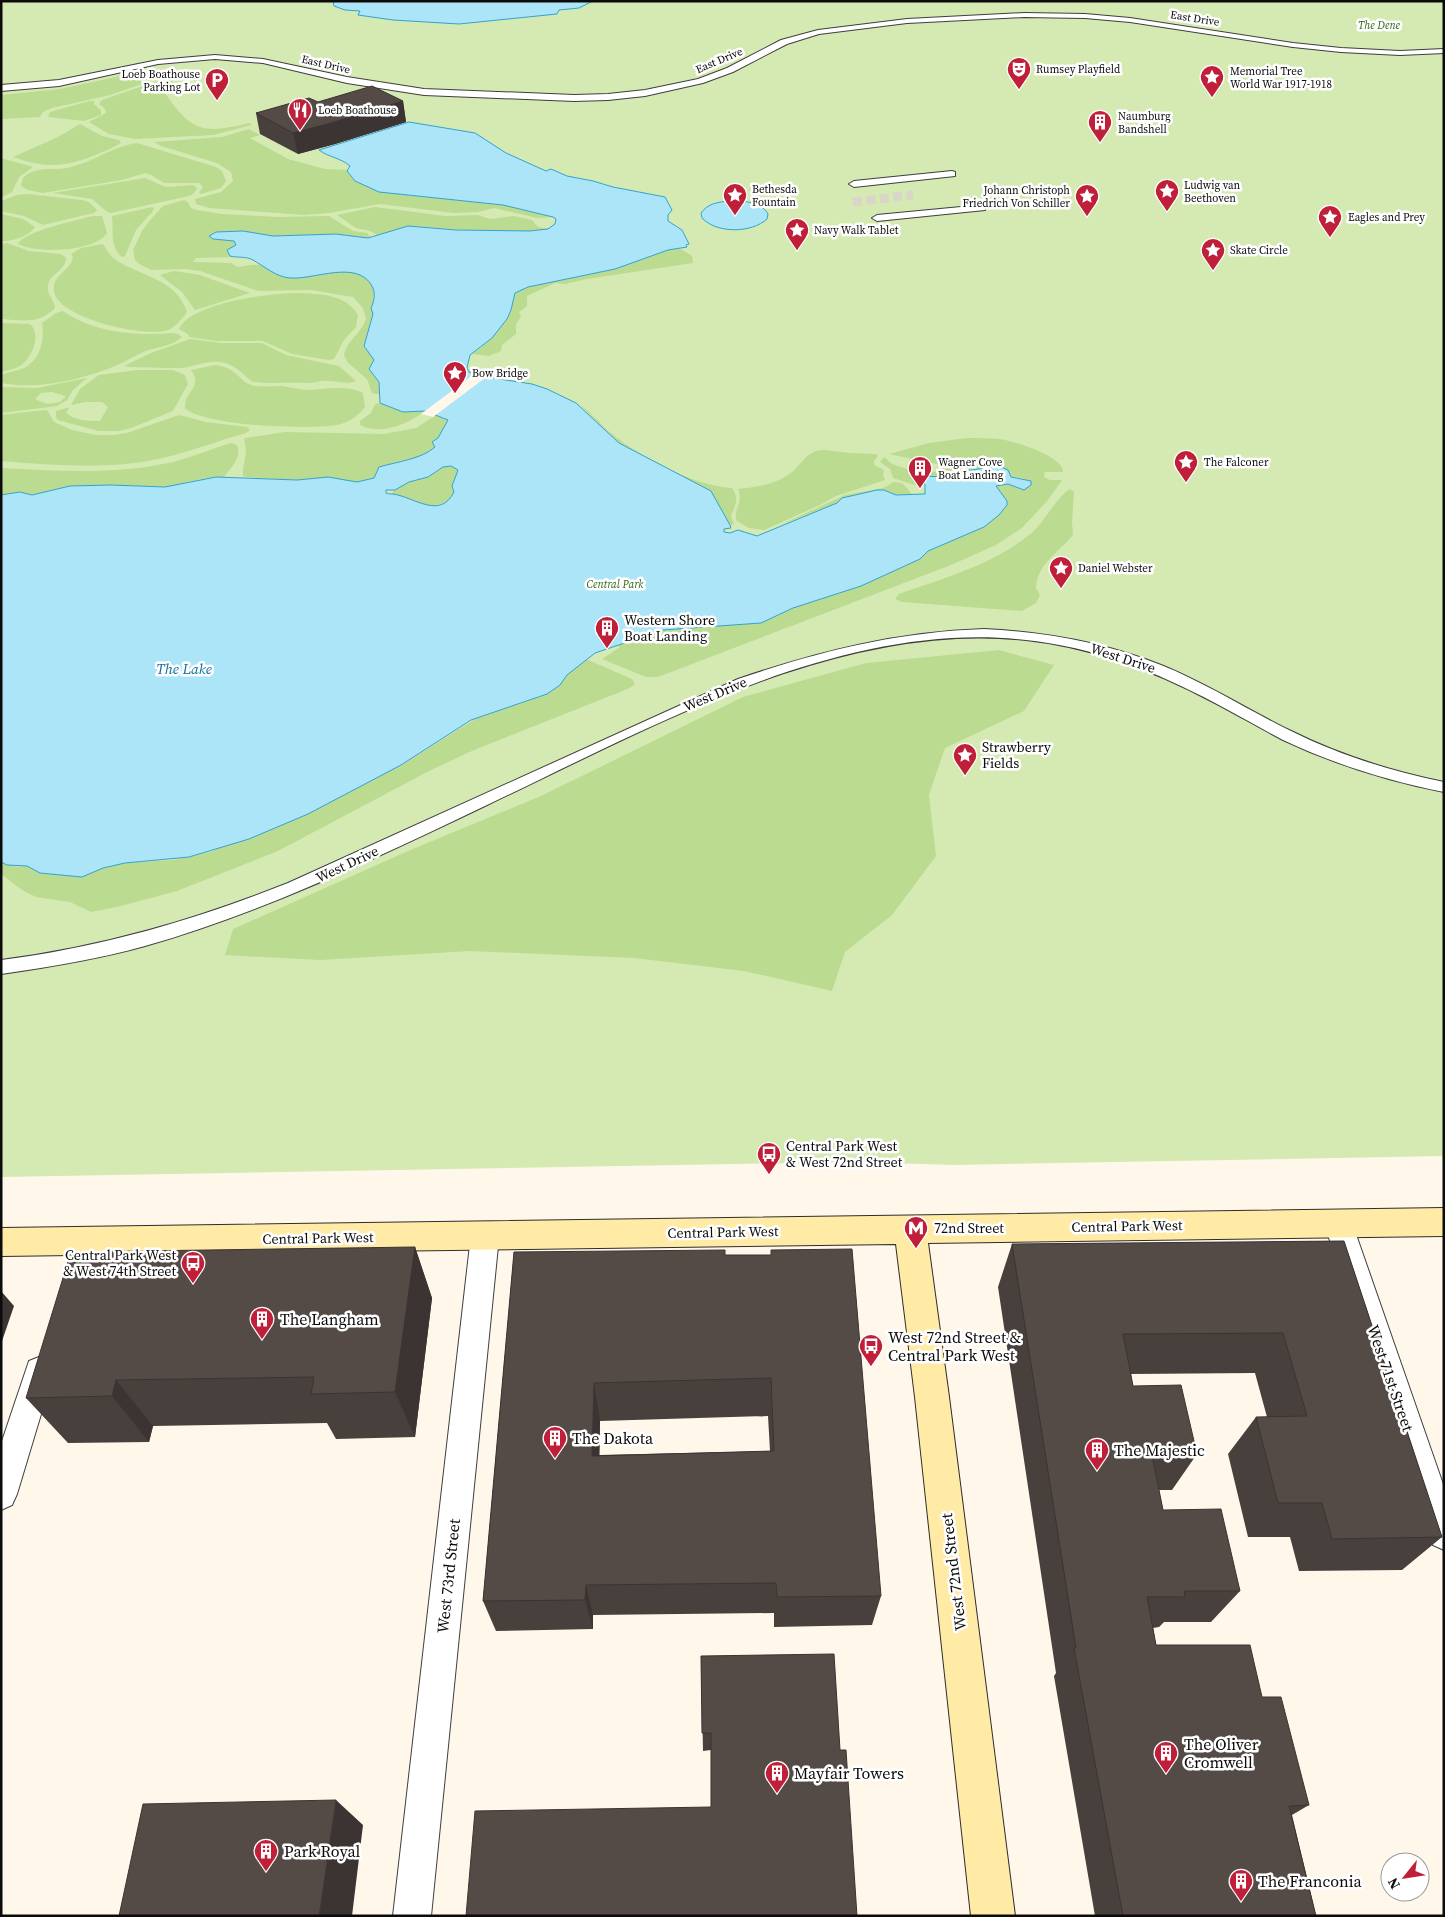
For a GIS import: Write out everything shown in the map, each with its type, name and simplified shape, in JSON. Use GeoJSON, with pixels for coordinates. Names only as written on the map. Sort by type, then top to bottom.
{"type":"FeatureCollection","features":[{"type":"Feature","properties":{"kind":"main road","name":"Central Park West"},"geometry":{"type":"LineString","coordinates":[[1,1242],[75,1254],[485,1236],[1444,1222]]}},
{"type":"Feature","properties":{"kind":"main road","name":"West 72nd Street"},"geometry":{"type":"LineString","coordinates":[[910,1229],[932,1397],[993,1916]]}},
{"type":"Feature","properties":{"kind":"street","name":"East Drive"},"geometry":{"type":"LineString","coordinates":[[1,88],[59,83],[158,62],[214,57],[263,61],[346,80],[410,90],[533,97],[598,98],[661,90],[717,75],[772,47],[804,35],[864,25],[1024,15],[1086,16],[1146,22],[1324,49],[1386,53],[1444,52]]}},
{"type":"Feature","properties":{"kind":"street"},"geometry":{"type":"LineString","coordinates":[[854,184],[952,174]]}},
{"type":"Feature","properties":{"kind":"street"},"geometry":{"type":"LineString","coordinates":[[877,218],[982,208]]}},
{"type":"Feature","properties":{"kind":"street","name":"West Drive"},"geometry":{"type":"LineString","coordinates":[[1,966],[72,956],[121,946],[166,934],[255,904],[337,869],[743,682],[798,662],[831,653],[911,638],[971,634],[1023,635],[1066,641],[1109,652],[1174,676],[1212,694],[1295,740],[1326,753],[1382,773],[1444,787]]}},
{"type":"Feature","properties":{"kind":"street","name":"West 71st Street"},"geometry":{"type":"LineString","coordinates":[[1338,1223],[1444,1534]]}},
{"type":"Feature","properties":{"kind":"street","name":"West 73rd Street"},"geometry":{"type":"LineString","coordinates":[[412,1916],[485,1236]]}},
{"type":"Feature","properties":{"kind":"street"},"geometry":{"type":"LineString","coordinates":[[1,1494],[46,1348]]}},
{"type":"Feature","properties":{"kind":"green space","name":"Central Park"},"geometry":{"type":"Polygon","coordinates":[[[1,1],[1444,1],[1444,1156],[954,1165],[856,1162],[1,1177],[1,1]]]}},
{"type":"Feature","properties":{"kind":"green space"},"geometry":{"type":"Polygon","coordinates":[[[143,71],[153,71],[166,76],[110,95],[52,108],[43,112],[40,117],[1,119],[1,95],[60,89],[143,71]]]}},
{"type":"Feature","properties":{"kind":"green space"},"geometry":{"type":"Polygon","coordinates":[[[169,77],[173,80],[173,83],[162,87],[163,90],[181,114],[190,122],[208,129],[220,129],[249,123],[252,125],[213,135],[135,139],[109,134],[89,122],[106,113],[105,109],[99,104],[102,100],[169,77]]]}},
{"type":"Feature","properties":{"kind":"green space"},"geometry":{"type":"Polygon","coordinates":[[[94,101],[94,104],[101,110],[101,115],[84,121],[48,117],[50,112],[94,101]]]}},
{"type":"Feature","properties":{"kind":"green space"},"geometry":{"type":"Polygon","coordinates":[[[80,124],[102,136],[119,140],[121,143],[88,158],[67,164],[47,165],[13,157],[58,137],[80,124]]]}},
{"type":"Feature","properties":{"kind":"green space"},"geometry":{"type":"Polygon","coordinates":[[[249,129],[260,135],[250,138],[288,159],[325,169],[348,170],[347,172],[355,181],[379,192],[503,205],[553,217],[538,218],[494,208],[478,212],[454,213],[380,204],[329,213],[304,215],[209,208],[196,204],[195,199],[221,192],[233,181],[231,172],[217,163],[161,146],[154,142],[222,137],[249,129]]]}},
{"type":"Feature","properties":{"kind":"green space"},"geometry":{"type":"Polygon","coordinates":[[[137,143],[216,167],[222,171],[226,181],[221,188],[201,194],[199,193],[203,187],[199,183],[164,183],[145,173],[122,180],[43,193],[28,190],[21,186],[23,178],[33,171],[76,166],[119,147],[137,143]]]}},
{"type":"Feature","properties":{"kind":"green space"},"geometry":{"type":"Polygon","coordinates":[[[1,158],[33,167],[19,177],[12,192],[1,198],[1,158]]]}},
{"type":"Feature","properties":{"kind":"green space"},"geometry":{"type":"Polygon","coordinates":[[[145,178],[166,187],[194,185],[197,189],[189,196],[111,213],[107,212],[92,199],[53,193],[145,178]]]}},
{"type":"Feature","properties":{"kind":"green space"},"geometry":{"type":"Polygon","coordinates":[[[28,194],[82,200],[89,202],[97,210],[94,213],[43,225],[24,216],[1,211],[1,201],[17,195],[28,194]]]}},
{"type":"Feature","properties":{"kind":"green space"},"geometry":{"type":"Polygon","coordinates":[[[184,200],[188,202],[191,208],[222,214],[279,217],[329,216],[353,231],[367,233],[371,238],[336,234],[273,236],[243,231],[214,233],[213,239],[235,241],[236,245],[227,251],[230,256],[236,257],[196,258],[193,262],[232,263],[237,267],[261,265],[288,278],[339,272],[358,273],[366,277],[374,290],[371,308],[373,314],[364,346],[374,360],[369,370],[378,379],[381,395],[372,393],[367,379],[348,363],[344,355],[348,345],[361,329],[366,319],[363,308],[353,297],[311,290],[258,291],[200,271],[185,269],[151,270],[139,264],[135,260],[133,250],[142,231],[163,206],[184,200]]]}},
{"type":"Feature","properties":{"kind":"green space"},"geometry":{"type":"Polygon","coordinates":[[[375,207],[445,216],[478,215],[490,219],[514,216],[532,220],[538,227],[548,229],[530,231],[467,230],[408,226],[379,236],[370,231],[356,228],[337,215],[375,207]]]}},
{"type":"Feature","properties":{"kind":"green space"},"geometry":{"type":"Polygon","coordinates":[[[154,208],[153,211],[136,230],[125,256],[122,257],[115,248],[112,216],[154,208]]]}},
{"type":"Feature","properties":{"kind":"green space"},"geometry":{"type":"Polygon","coordinates":[[[1,214],[23,219],[35,227],[20,238],[1,241],[1,214]]]}},
{"type":"Feature","properties":{"kind":"green space"},"geometry":{"type":"Polygon","coordinates":[[[93,216],[102,216],[107,233],[101,239],[91,244],[51,250],[18,244],[22,239],[40,231],[93,216]]]}},
{"type":"Feature","properties":{"kind":"green space"},"geometry":{"type":"Polygon","coordinates":[[[7,243],[29,251],[61,254],[66,258],[63,266],[49,281],[48,285],[48,292],[55,308],[42,317],[30,320],[1,319],[1,244],[7,243]]]}},
{"type":"Feature","properties":{"kind":"green space"},"geometry":{"type":"Polygon","coordinates":[[[103,244],[110,255],[116,260],[156,279],[175,292],[187,312],[176,325],[171,329],[157,332],[124,329],[87,318],[60,302],[54,292],[55,281],[69,266],[73,257],[71,254],[81,248],[103,244]]]}},
{"type":"Feature","properties":{"kind":"green space"},"geometry":{"type":"Polygon","coordinates":[[[674,248],[679,248],[692,256],[693,263],[565,284],[555,283],[527,296],[527,306],[519,312],[521,317],[516,324],[516,334],[502,345],[501,351],[489,356],[472,354],[489,340],[506,320],[512,308],[515,293],[528,287],[615,269],[674,248]]]}},
{"type":"Feature","properties":{"kind":"green space"},"geometry":{"type":"Polygon","coordinates":[[[174,271],[200,275],[250,293],[195,310],[182,292],[160,275],[174,271]]]}},
{"type":"Feature","properties":{"kind":"green space"},"geometry":{"type":"Polygon","coordinates":[[[298,293],[332,296],[347,303],[358,315],[356,327],[344,340],[334,359],[329,360],[292,354],[263,341],[216,341],[189,337],[188,334],[179,329],[186,320],[199,312],[215,306],[252,297],[298,293]]]}},
{"type":"Feature","properties":{"kind":"green space"},"geometry":{"type":"Polygon","coordinates":[[[63,311],[88,324],[102,328],[144,334],[173,333],[182,337],[165,346],[146,351],[115,366],[88,376],[44,384],[15,385],[1,383],[1,375],[24,368],[34,360],[42,343],[42,323],[56,313],[63,311]]]}},
{"type":"Feature","properties":{"kind":"green space"},"geometry":{"type":"Polygon","coordinates":[[[1,323],[30,324],[34,329],[35,340],[32,352],[20,366],[1,372],[1,323]]]}},
{"type":"Feature","properties":{"kind":"green space"},"geometry":{"type":"Polygon","coordinates":[[[190,339],[222,343],[262,343],[286,355],[339,366],[356,381],[346,383],[326,381],[309,383],[253,382],[232,366],[222,362],[205,363],[182,368],[124,366],[151,353],[190,339]]]}},
{"type":"Feature","properties":{"kind":"green space"},"geometry":{"type":"Polygon","coordinates":[[[215,365],[229,369],[250,385],[255,386],[282,386],[305,390],[342,388],[356,390],[363,393],[365,407],[349,421],[341,424],[304,427],[233,423],[195,414],[185,408],[185,403],[195,381],[191,370],[215,365]]]}},
{"type":"Feature","properties":{"kind":"green space"},"geometry":{"type":"Polygon","coordinates":[[[138,370],[173,370],[185,375],[188,384],[173,411],[119,431],[98,431],[58,420],[56,417],[56,411],[69,408],[66,412],[73,417],[82,420],[100,421],[108,407],[102,402],[85,402],[71,405],[80,389],[99,375],[138,370]]]}},
{"type":"Feature","properties":{"kind":"green space"},"geometry":{"type":"Polygon","coordinates":[[[87,378],[73,390],[67,400],[57,406],[1,413],[1,387],[37,388],[87,378]],[[52,392],[41,393],[35,399],[47,404],[60,402],[66,396],[52,392]]]}},
{"type":"Feature","properties":{"kind":"green space"},"geometry":{"type":"Polygon","coordinates":[[[380,403],[390,407],[425,411],[402,424],[385,429],[368,428],[360,425],[360,421],[371,413],[375,404],[380,403]]]}},
{"type":"Feature","properties":{"kind":"green space"},"geometry":{"type":"Polygon","coordinates":[[[581,406],[612,434],[653,461],[701,482],[732,488],[736,495],[731,516],[734,524],[730,525],[707,489],[696,485],[619,443],[581,406]]]}},
{"type":"Feature","properties":{"kind":"green space"},"geometry":{"type":"Polygon","coordinates":[[[48,411],[54,422],[72,430],[96,435],[127,433],[179,415],[206,422],[247,427],[250,430],[246,433],[180,454],[119,465],[80,466],[1,461],[1,415],[48,411]]]}},
{"type":"Feature","properties":{"kind":"green space"},"geometry":{"type":"Polygon","coordinates":[[[436,415],[448,420],[434,448],[421,456],[385,466],[374,478],[357,482],[328,477],[297,480],[243,476],[246,454],[245,438],[285,432],[384,434],[416,428],[436,415]]]}},
{"type":"Feature","properties":{"kind":"green space"},"geometry":{"type":"Polygon","coordinates":[[[967,438],[999,439],[1025,446],[1055,460],[1061,466],[1063,472],[1045,472],[1044,477],[1050,480],[1062,480],[1048,500],[1022,528],[996,545],[951,565],[658,677],[646,677],[602,659],[620,647],[617,644],[663,630],[761,623],[793,608],[861,586],[920,559],[928,551],[984,527],[999,515],[1000,491],[996,486],[1008,484],[1022,490],[1023,478],[1011,477],[1010,473],[989,466],[957,473],[948,477],[920,477],[925,485],[915,485],[893,478],[890,469],[880,462],[884,457],[892,464],[907,469],[935,472],[946,466],[889,454],[929,443],[967,438]]]}},
{"type":"Feature","properties":{"kind":"green space"},"geometry":{"type":"Polygon","coordinates":[[[231,443],[237,445],[237,459],[224,477],[207,478],[165,487],[70,486],[32,495],[20,492],[1,495],[1,468],[87,471],[130,469],[173,462],[231,443]]]}},
{"type":"Feature","properties":{"kind":"green space"},"geometry":{"type":"Polygon","coordinates":[[[825,450],[876,454],[878,456],[874,461],[874,465],[884,470],[885,480],[836,496],[764,530],[749,528],[737,521],[736,514],[740,499],[738,489],[776,481],[788,475],[813,452],[825,450]]]}},
{"type":"Feature","properties":{"kind":"green space"},"geometry":{"type":"Polygon","coordinates":[[[451,466],[458,470],[452,486],[455,492],[442,503],[426,505],[408,501],[392,494],[394,490],[409,482],[428,477],[443,467],[451,466]]]}},
{"type":"Feature","properties":{"kind":"green space"},"geometry":{"type":"Polygon","coordinates":[[[894,482],[902,483],[912,494],[896,495],[884,490],[877,490],[842,498],[837,503],[778,526],[845,495],[883,488],[894,482]]]}},
{"type":"Feature","properties":{"kind":"green space"},"geometry":{"type":"Polygon","coordinates":[[[1070,489],[1074,492],[1073,535],[1044,565],[1040,572],[1036,588],[1040,595],[1036,603],[1022,611],[902,602],[895,599],[899,594],[983,563],[1015,545],[1040,524],[1060,498],[1070,489]]]}},
{"type":"Feature","properties":{"kind":"green space"},"geometry":{"type":"Polygon","coordinates":[[[999,650],[1054,665],[1024,711],[945,748],[929,795],[936,856],[892,915],[845,952],[832,991],[744,971],[634,958],[470,951],[320,960],[225,955],[233,929],[408,851],[541,796],[743,697],[866,663],[999,650]]]}},
{"type":"Feature","properties":{"kind":"green space"},"geometry":{"type":"Polygon","coordinates":[[[586,659],[632,679],[635,684],[630,688],[474,750],[429,771],[278,851],[177,891],[91,912],[70,902],[36,897],[22,890],[1,874],[1,862],[17,867],[27,866],[40,873],[81,877],[103,868],[125,863],[173,860],[210,852],[402,765],[480,716],[547,694],[560,685],[567,675],[586,659]]]}},
{"type":"Feature","properties":{"kind":"water"},"geometry":{"type":"Polygon","coordinates":[[[333,1],[593,1],[579,8],[559,10],[557,14],[459,24],[393,20],[358,15],[360,11],[345,10],[334,6],[333,1]]]}},
{"type":"Feature","properties":{"kind":"water","name":"The Lake"},"geometry":{"type":"Polygon","coordinates":[[[409,122],[475,133],[506,153],[546,171],[551,169],[567,176],[665,197],[672,210],[668,215],[668,221],[682,230],[689,244],[686,245],[687,247],[668,250],[615,269],[528,287],[515,293],[507,319],[492,338],[470,355],[467,368],[469,372],[486,377],[532,384],[576,403],[619,443],[711,491],[731,528],[724,529],[724,532],[730,533],[738,530],[757,536],[837,503],[842,498],[877,490],[884,490],[896,495],[925,494],[925,485],[920,476],[948,477],[957,472],[999,466],[1008,470],[1011,477],[1031,481],[1031,485],[1024,490],[1008,484],[996,486],[1007,501],[1007,505],[999,515],[984,527],[928,551],[920,559],[861,586],[793,608],[761,623],[663,630],[595,653],[567,675],[560,685],[547,694],[471,720],[401,765],[308,814],[249,839],[189,857],[125,863],[103,868],[82,877],[40,873],[27,866],[7,865],[1,862],[1,495],[20,492],[32,495],[70,486],[165,487],[216,477],[297,480],[328,477],[357,482],[374,478],[379,467],[416,457],[430,451],[435,447],[432,442],[438,438],[448,420],[425,411],[403,412],[380,403],[379,382],[369,369],[374,360],[364,346],[373,314],[371,308],[374,300],[372,286],[365,278],[346,272],[300,278],[285,277],[250,259],[230,256],[227,250],[236,245],[234,241],[213,239],[209,236],[216,232],[243,231],[273,236],[336,234],[368,238],[408,226],[456,230],[530,231],[548,229],[555,224],[556,219],[553,217],[503,205],[379,192],[355,181],[347,171],[350,166],[346,163],[319,150],[409,122]],[[451,466],[443,467],[428,477],[409,482],[395,490],[386,490],[386,493],[426,505],[442,505],[454,492],[452,486],[458,470],[451,466]]]}},
{"type":"Feature","properties":{"kind":"water","name":"Bethesda Fountain"},"geometry":{"type":"Polygon","coordinates":[[[730,201],[746,202],[761,206],[768,214],[767,219],[753,227],[735,230],[716,227],[702,218],[701,213],[710,205],[730,201]]]}},
{"type":"Feature","properties":{"kind":"pier","name":"Bow Bridge"},"geometry":{"type":"Polygon","coordinates":[[[477,372],[489,375],[433,417],[421,414],[477,372]]]}},
{"type":"Feature","properties":{"kind":"building"},"geometry":{"type":"Polygon","coordinates":[[[372,86],[403,101],[293,133],[256,113],[309,98],[318,102],[372,86]]]}},
{"type":"Feature","properties":{"kind":"building"},"geometry":{"type":"Polygon","coordinates":[[[1344,1241],[1442,1537],[1332,1539],[1322,1503],[1278,1503],[1256,1417],[1307,1416],[1283,1333],[1123,1334],[1133,1386],[1181,1385],[1197,1454],[1152,1455],[1163,1510],[1221,1509],[1240,1591],[1184,1591],[1185,1597],[1147,1597],[1156,1645],[1250,1645],[1262,1697],[1281,1697],[1309,1805],[1289,1806],[1316,1916],[1123,1916],[1074,1648],[1076,1648],[1012,1244],[1344,1241]]]}},
{"type":"Feature","properties":{"kind":"building"},"geometry":{"type":"Polygon","coordinates":[[[415,1247],[395,1392],[311,1394],[314,1377],[116,1380],[112,1396],[26,1398],[71,1252],[415,1247]]]}},
{"type":"Feature","properties":{"kind":"building","name":"The Dakota"},"geometry":{"type":"Polygon","coordinates":[[[852,1249],[881,1596],[777,1597],[776,1583],[586,1585],[585,1600],[483,1601],[514,1252],[725,1250],[725,1255],[771,1255],[771,1250],[852,1249]],[[771,1378],[594,1383],[592,1456],[774,1451],[771,1378]]]}},
{"type":"Feature","properties":{"kind":"building","name":"Mayfair Towers"},"geometry":{"type":"Polygon","coordinates":[[[834,1654],[840,1750],[846,1750],[857,1916],[466,1916],[475,1811],[711,1807],[711,1733],[702,1733],[701,1656],[834,1654]]]}},
{"type":"Feature","properties":{"kind":"building"},"geometry":{"type":"Polygon","coordinates":[[[336,1800],[319,1916],[119,1916],[143,1804],[336,1800]]]}},
{"type":"Feature","properties":{"kind":"tunnel"},"geometry":{"type":"LineString","coordinates":[[853,202],[913,195]]}},
{"type":"Feature","properties":{"kind":"place","name":"Rumsey Playfield"},"geometry":{"type":"Point","coordinates":[1019,90]}},
{"type":"Feature","properties":{"kind":"place","name":"Memorial Tree World War 1917-1918"},"geometry":{"type":"Point","coordinates":[1212,98]}},
{"type":"Feature","properties":{"kind":"place","name":"Loeb Boathouse Parking Lot"},"geometry":{"type":"Point","coordinates":[217,101]}},
{"type":"Feature","properties":{"kind":"place","name":"Loeb Boathouse"},"geometry":{"type":"Point","coordinates":[300,131]}},
{"type":"Feature","properties":{"kind":"place","name":"Naumburg Bandshell"},"geometry":{"type":"Point","coordinates":[1100,143]}},
{"type":"Feature","properties":{"kind":"place","name":"Ludwig van Beethoven"},"geometry":{"type":"Point","coordinates":[1167,212]}},
{"type":"Feature","properties":{"kind":"place","name":"Bethesda Fountain"},"geometry":{"type":"Point","coordinates":[735,216]}},
{"type":"Feature","properties":{"kind":"place","name":"Johann Christoph Friedrich Von Schiller"},"geometry":{"type":"Point","coordinates":[1087,217]}},
{"type":"Feature","properties":{"kind":"place","name":"Eagles and Prey"},"geometry":{"type":"Point","coordinates":[1330,238]}},
{"type":"Feature","properties":{"kind":"place","name":"Navy Walk Tablet"},"geometry":{"type":"Point","coordinates":[797,251]}},
{"type":"Feature","properties":{"kind":"place","name":"Skate Circle"},"geometry":{"type":"Point","coordinates":[1213,271]}},
{"type":"Feature","properties":{"kind":"place","name":"Bow Bridge"},"geometry":{"type":"Point","coordinates":[455,394]}},
{"type":"Feature","properties":{"kind":"place","name":"The Falconer"},"geometry":{"type":"Point","coordinates":[1186,483]}},
{"type":"Feature","properties":{"kind":"place","name":"Wagner Cove Boat Landing"},"geometry":{"type":"Point","coordinates":[920,489]}},
{"type":"Feature","properties":{"kind":"place","name":"Daniel Webster"},"geometry":{"type":"Point","coordinates":[1061,589]}},
{"type":"Feature","properties":{"kind":"place","name":"Western Shore Boat Landing"},"geometry":{"type":"Point","coordinates":[607,649]}},
{"type":"Feature","properties":{"kind":"place","name":"Strawberry Fields"},"geometry":{"type":"Point","coordinates":[965,776]}},
{"type":"Feature","properties":{"kind":"place","name":"Central Park West & West 72nd Street"},"geometry":{"type":"Point","coordinates":[769,1175]}},
{"type":"Feature","properties":{"kind":"place","name":"72nd Street"},"geometry":{"type":"Point","coordinates":[916,1249]}},
{"type":"Feature","properties":{"kind":"place","name":"Central Park West & West 74th Street"},"geometry":{"type":"Point","coordinates":[193,1284]}},
{"type":"Feature","properties":{"kind":"place","name":"The Langham"},"geometry":{"type":"Point","coordinates":[262,1340]}},
{"type":"Feature","properties":{"kind":"place","name":"West 72nd Street & Central Park West"},"geometry":{"type":"Point","coordinates":[871,1367]}},
{"type":"Feature","properties":{"kind":"place","name":"The Dakota"},"geometry":{"type":"Point","coordinates":[555,1459]}},
{"type":"Feature","properties":{"kind":"place","name":"The Majestic"},"geometry":{"type":"Point","coordinates":[1097,1471]}},
{"type":"Feature","properties":{"kind":"place","name":"The Oliver Cromwell"},"geometry":{"type":"Point","coordinates":[1166,1774]}},
{"type":"Feature","properties":{"kind":"place","name":"Mayfair Towers"},"geometry":{"type":"Point","coordinates":[777,1794]}},
{"type":"Feature","properties":{"kind":"place","name":"Park Royal"},"geometry":{"type":"Point","coordinates":[266,1872]}},
{"type":"Feature","properties":{"kind":"place","name":"The Franconia"},"geometry":{"type":"Point","coordinates":[1241,1902]}},
{"type":"Feature","properties":{"kind":"park label","name":"The Dene"},"geometry":{"type":"Point","coordinates":[1379,25]}}]}
